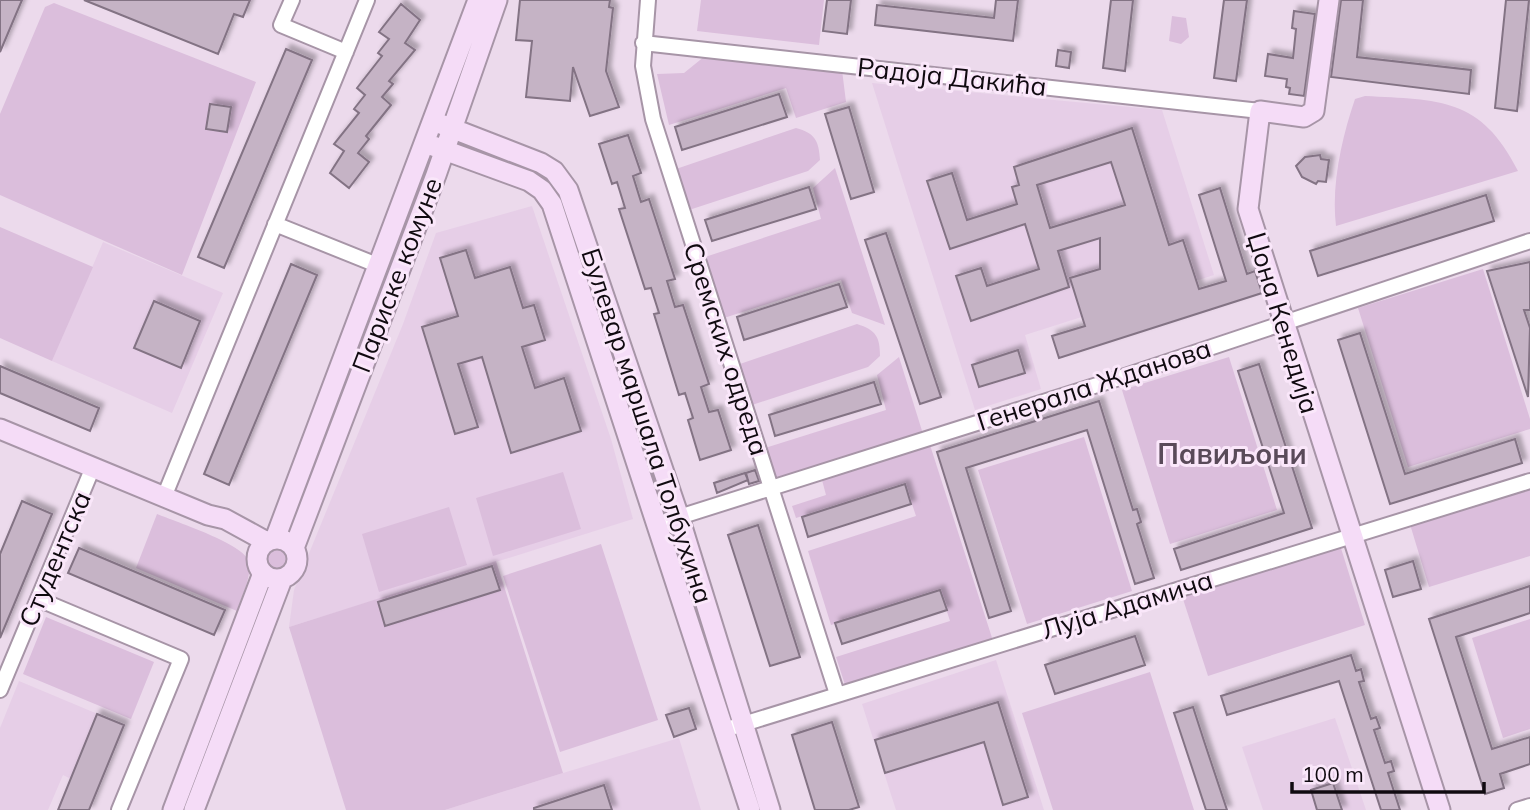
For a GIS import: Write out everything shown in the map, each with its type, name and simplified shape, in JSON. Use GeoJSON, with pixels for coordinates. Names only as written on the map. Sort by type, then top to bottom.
{"type":"FeatureCollection","features":[{"type":"Feature","properties":{"kind":"street"},"geometry":{"type":"LineString","coordinates":[[292,0],[281,25],[346,52]]}},
{"type":"Feature","properties":{"kind":"street"},"geometry":{"type":"LineString","coordinates":[[164,497],[367,0]]}},
{"type":"Feature","properties":{"kind":"street","name":"Париске комуне"},"geometry":{"type":"LineString","coordinates":[[173,810],[266,553],[478,0]]}},
{"type":"Feature","properties":{"kind":"street","name":"Париске комуне"},"geometry":{"type":"LineString","coordinates":[[294,548],[444,150],[497,0]]}},
{"type":"Feature","properties":{"kind":"street","name":"Сремских одреда"},"geometry":{"type":"LineString","coordinates":[[648,0],[643,43],[645,83],[657,131],[837,694]]}},
{"type":"Feature","properties":{"kind":"street"},"geometry":{"type":"LineString","coordinates":[[1260,111],[1304,117],[1314,111],[1329,0]]}},
{"type":"Feature","properties":{"kind":"street","name":"Радоја Дакића"},"geometry":{"type":"LineString","coordinates":[[643,43],[1260,111]]}},
{"type":"Feature","properties":{"kind":"street","name":"Џона Кенедија"},"geometry":{"type":"LineString","coordinates":[[1260,111],[1248,209],[1440,810]]}},
{"type":"Feature","properties":{"kind":"street","name":"Булевар маршала Толбухина"},"geometry":{"type":"LineString","coordinates":[[433,121],[541,163],[554,171],[568,190],[679,517],[770,810]]}},
{"type":"Feature","properties":{"kind":"street","name":"Булевар маршала Толбухина"},"geometry":{"type":"LineString","coordinates":[[425,143],[529,181],[542,190],[552,204],[750,810]]}},
{"type":"Feature","properties":{"kind":"street","name":"Париске комуне"},"geometry":{"type":"LineString","coordinates":[[275,224],[377,265]]}},
{"type":"Feature","properties":{"kind":"street","name":"Генерала Жданова"},"geometry":{"type":"LineString","coordinates":[[657,524],[1283,324],[1530,241]]}},
{"type":"Feature","properties":{"kind":"street","name":"Студентска"},"geometry":{"type":"LineString","coordinates":[[0,429],[208,515],[220,529],[266,553]]}},
{"type":"Feature","properties":{"kind":"street","name":"Студентска"},"geometry":{"type":"LineString","coordinates":[[0,690],[93,467]]}},
{"type":"Feature","properties":{"kind":"street","name":"Луја Адамича"},"geometry":{"type":"LineString","coordinates":[[724,730],[1530,481]]}},
{"type":"Feature","properties":{"kind":"street"},"geometry":{"type":"LineString","coordinates":[[194,810],[282,579],[296,566],[294,548],[286,541],[266,553],[271,578],[282,579]]}},
{"type":"Feature","properties":{"kind":"street"},"geometry":{"type":"LineString","coordinates":[[38,599],[181,659],[119,810]]}},
{"type":"Feature","properties":{"kind":"street"},"geometry":{"type":"LineString","coordinates":[[1517,810],[1530,806]]}},
{"type":"Feature","properties":{"kind":"shaded area"},"geometry":{"type":"Polygon","coordinates":[[[701,0],[824,0],[819,45],[697,31],[701,0]]]}},
{"type":"Feature","properties":{"kind":"shaded area"},"geometry":{"type":"Polygon","coordinates":[[[54,3],[256,82],[182,275],[0,195],[0,114],[45,7],[54,3]]]}},
{"type":"Feature","properties":{"kind":"shaded area"},"geometry":{"type":"Polygon","coordinates":[[[1172,16],[1186,18],[1189,37],[1181,44],[1169,41],[1172,16]]]}},
{"type":"Feature","properties":{"kind":"shaded area"},"geometry":{"type":"Polygon","coordinates":[[[705,56],[842,70],[846,102],[796,118],[786,88],[669,125],[657,74],[684,73],[705,56]]]}},
{"type":"Feature","properties":{"kind":"shaded area"},"geometry":{"type":"Polygon","coordinates":[[[872,83],[1162,110],[1214,275],[1025,335],[1041,389],[975,410],[872,83]]]}},
{"type":"Feature","properties":{"kind":"shaded area"},"geometry":{"type":"Polygon","coordinates":[[[1365,96],[1415,99],[1455,107],[1473,116],[1489,129],[1504,147],[1518,171],[1336,226],[1336,178],[1342,145],[1355,99],[1365,96]]]}},
{"type":"Feature","properties":{"kind":"shaded area"},"geometry":{"type":"Polygon","coordinates":[[[796,128],[812,135],[818,148],[820,160],[808,171],[689,210],[676,169],[796,128]]]}},
{"type":"Feature","properties":{"kind":"shaded area"},"geometry":{"type":"Polygon","coordinates":[[[835,168],[885,325],[852,313],[841,280],[724,318],[705,257],[821,219],[813,188],[835,168]]]}},
{"type":"Feature","properties":{"kind":"shaded area"},"geometry":{"type":"Polygon","coordinates":[[[532,206],[611,439],[633,519],[289,627],[294,590],[403,324],[436,233],[532,206]]]}},
{"type":"Feature","properties":{"kind":"shaded area"},"geometry":{"type":"Polygon","coordinates":[[[0,227],[93,267],[52,361],[0,338],[0,227]]]}},
{"type":"Feature","properties":{"kind":"shaded area"},"geometry":{"type":"Polygon","coordinates":[[[103,242],[223,293],[172,413],[52,361],[103,242]]]}},
{"type":"Feature","properties":{"kind":"shaded area"},"geometry":{"type":"Polygon","coordinates":[[[1483,269],[1530,419],[1530,429],[1408,467],[1358,308],[1483,269]]]}},
{"type":"Feature","properties":{"kind":"shaded area"},"geometry":{"type":"Polygon","coordinates":[[[857,324],[873,332],[879,344],[880,356],[868,367],[749,406],[737,365],[857,324]]]}},
{"type":"Feature","properties":{"kind":"shaded area"},"geometry":{"type":"Polygon","coordinates":[[[899,357],[923,434],[775,481],[765,448],[886,410],[877,375],[899,357]]]}},
{"type":"Feature","properties":{"kind":"shaded area"},"geometry":{"type":"Polygon","coordinates":[[[1229,357],[1277,510],[1170,544],[1122,390],[1229,357]]]}},
{"type":"Feature","properties":{"kind":"shaded area"},"geometry":{"type":"Polygon","coordinates":[[[1084,437],[1132,591],[1027,624],[978,470],[1084,437]]]}},
{"type":"Feature","properties":{"kind":"shaded area"},"geometry":{"type":"Polygon","coordinates":[[[930,445],[994,644],[847,691],[836,657],[950,621],[940,590],[831,625],[808,551],[916,516],[905,483],[796,518],[792,506],[826,495],[822,480],[930,445]]]}},
{"type":"Feature","properties":{"kind":"shaded area"},"geometry":{"type":"Polygon","coordinates":[[[563,472],[581,529],[493,556],[476,498],[563,472]]]}},
{"type":"Feature","properties":{"kind":"shaded area"},"geometry":{"type":"Polygon","coordinates":[[[1530,483],[1530,556],[1429,587],[1409,521],[1530,483]]]}},
{"type":"Feature","properties":{"kind":"shaded area"},"geometry":{"type":"Polygon","coordinates":[[[449,507],[467,565],[379,592],[362,534],[449,507]]]}},
{"type":"Feature","properties":{"kind":"shaded area"},"geometry":{"type":"Polygon","coordinates":[[[157,514],[223,541],[245,555],[250,568],[237,611],[136,568],[157,514]]]}},
{"type":"Feature","properties":{"kind":"shaded area"},"geometry":{"type":"Polygon","coordinates":[[[601,544],[658,720],[560,752],[503,576],[601,544]]]}},
{"type":"Feature","properties":{"kind":"shaded area"},"geometry":{"type":"Polygon","coordinates":[[[277,545],[288,549],[292,560],[288,571],[277,575],[266,571],[262,560],[266,549],[277,545]]]}},
{"type":"Feature","properties":{"kind":"shaded area"},"geometry":{"type":"Polygon","coordinates":[[[1340,545],[1365,625],[1208,676],[1182,596],[1340,545]]]}},
{"type":"Feature","properties":{"kind":"shaded area"},"geometry":{"type":"Polygon","coordinates":[[[496,561],[563,773],[445,810],[346,810],[289,627],[496,561]]]}},
{"type":"Feature","properties":{"kind":"shaded area"},"geometry":{"type":"Polygon","coordinates":[[[46,617],[154,662],[131,719],[23,674],[46,617]]]}},
{"type":"Feature","properties":{"kind":"shaded area"},"geometry":{"type":"Polygon","coordinates":[[[1530,619],[1530,729],[1503,738],[1472,638],[1530,619]]]}},
{"type":"Feature","properties":{"kind":"shaded area"},"geometry":{"type":"Polygon","coordinates":[[[996,660],[1044,810],[896,810],[862,704],[996,660]]]}},
{"type":"Feature","properties":{"kind":"shaded area"},"geometry":{"type":"Polygon","coordinates":[[[1150,672],[1194,810],[1053,810],[1022,713],[1150,672]]]}},
{"type":"Feature","properties":{"kind":"shaded area"},"geometry":{"type":"Polygon","coordinates":[[[19,681],[124,725],[91,807],[64,795],[71,779],[63,775],[48,810],[0,810],[0,728],[19,681]]]}},
{"type":"Feature","properties":{"kind":"shaded area"},"geometry":{"type":"Polygon","coordinates":[[[1335,718],[1366,810],[1263,810],[1242,747],[1335,718]]]}},
{"type":"Feature","properties":{"kind":"shaded area"},"geometry":{"type":"Polygon","coordinates":[[[679,738],[701,810],[445,810],[563,773],[679,738]]]}},
{"type":"Feature","properties":{"kind":"building"},"geometry":{"type":"Polygon","coordinates":[[[0,0],[22,0],[0,52],[0,0]]]}},
{"type":"Feature","properties":{"kind":"building"},"geometry":{"type":"Polygon","coordinates":[[[84,0],[250,0],[243,17],[234,14],[218,54],[84,0]]]}},
{"type":"Feature","properties":{"kind":"building"},"geometry":{"type":"Polygon","coordinates":[[[520,0],[610,0],[609,7],[613,8],[606,71],[619,107],[590,116],[573,67],[570,101],[526,97],[532,41],[516,40],[520,0]]]}},
{"type":"Feature","properties":{"kind":"building"},"geometry":{"type":"Polygon","coordinates":[[[827,0],[851,0],[847,34],[823,31],[827,0]]]}},
{"type":"Feature","properties":{"kind":"building"},"geometry":{"type":"Polygon","coordinates":[[[996,0],[1018,0],[1013,41],[875,25],[877,5],[994,18],[996,0]]]}},
{"type":"Feature","properties":{"kind":"building"},"geometry":{"type":"Polygon","coordinates":[[[1111,0],[1133,0],[1125,71],[1103,68],[1111,0]]]}},
{"type":"Feature","properties":{"kind":"building"},"geometry":{"type":"Polygon","coordinates":[[[1224,0],[1247,0],[1236,81],[1214,78],[1224,0]]]}},
{"type":"Feature","properties":{"kind":"building"},"geometry":{"type":"Polygon","coordinates":[[[1341,0],[1363,0],[1357,57],[1471,70],[1469,94],[1331,77],[1341,0]]]}},
{"type":"Feature","properties":{"kind":"building"},"geometry":{"type":"Polygon","coordinates":[[[1506,0],[1529,0],[1517,111],[1495,108],[1506,0]]]}},
{"type":"Feature","properties":{"kind":"building"},"geometry":{"type":"Polygon","coordinates":[[[401,4],[420,20],[405,43],[415,50],[389,81],[393,84],[382,97],[391,105],[366,136],[369,139],[358,153],[369,162],[349,188],[330,173],[344,151],[334,144],[359,113],[354,109],[365,95],[357,88],[382,56],[378,53],[389,39],[379,32],[401,4]]]}},
{"type":"Feature","properties":{"kind":"building"},"geometry":{"type":"Polygon","coordinates":[[[1294,11],[1315,14],[1304,96],[1289,94],[1287,79],[1265,76],[1268,54],[1293,58],[1296,29],[1292,28],[1294,11]]]}},
{"type":"Feature","properties":{"kind":"building"},"geometry":{"type":"Polygon","coordinates":[[[286,49],[312,60],[224,268],[198,257],[286,49]]]}},
{"type":"Feature","properties":{"kind":"building"},"geometry":{"type":"Polygon","coordinates":[[[1058,50],[1071,52],[1069,68],[1056,66],[1058,50]]]}},
{"type":"Feature","properties":{"kind":"building"},"geometry":{"type":"Polygon","coordinates":[[[779,94],[787,117],[682,150],[675,127],[779,94]]]}},
{"type":"Feature","properties":{"kind":"building"},"geometry":{"type":"Polygon","coordinates":[[[210,104],[231,107],[227,132],[206,129],[210,104]]]}},
{"type":"Feature","properties":{"kind":"building"},"geometry":{"type":"Polygon","coordinates":[[[849,107],[874,192],[851,199],[825,114],[849,107]]]}},
{"type":"Feature","properties":{"kind":"building"},"geometry":{"type":"Polygon","coordinates":[[[1132,128],[1169,245],[1183,240],[1199,289],[1226,281],[1199,195],[1220,188],[1247,274],[1255,271],[1262,293],[1059,358],[1052,336],[1085,326],[1070,278],[1100,269],[1100,238],[1058,251],[1069,287],[971,321],[956,276],[981,268],[987,286],[1039,269],[1025,224],[950,249],[927,181],[952,173],[967,220],[1017,204],[1012,187],[1019,185],[1014,167],[1132,128]],[[1111,162],[1037,185],[1050,228],[1125,205],[1111,162]]]}},
{"type":"Feature","properties":{"kind":"building"},"geometry":{"type":"Polygon","coordinates":[[[628,135],[641,173],[633,176],[641,202],[649,199],[675,279],[667,281],[675,307],[683,305],[709,384],[701,387],[709,412],[718,410],[731,450],[700,460],[688,420],[693,418],[685,393],[679,395],[654,314],[659,313],[651,288],[645,289],[619,209],[625,208],[617,182],[612,184],[599,144],[628,135]]]}},
{"type":"Feature","properties":{"kind":"building"},"geometry":{"type":"Polygon","coordinates":[[[1320,155],[1321,159],[1329,160],[1326,182],[1318,181],[1316,184],[1302,177],[1296,166],[1305,157],[1320,155]]]}},
{"type":"Feature","properties":{"kind":"building"},"geometry":{"type":"Polygon","coordinates":[[[809,187],[816,209],[712,241],[705,220],[809,187]]]}},
{"type":"Feature","properties":{"kind":"building"},"geometry":{"type":"Polygon","coordinates":[[[1486,195],[1494,221],[1318,276],[1310,251],[1486,195]]]}},
{"type":"Feature","properties":{"kind":"building"},"geometry":{"type":"Polygon","coordinates":[[[886,233],[941,397],[920,404],[865,240],[886,233]]]}},
{"type":"Feature","properties":{"kind":"building"},"geometry":{"type":"Polygon","coordinates":[[[466,250],[475,278],[510,267],[523,308],[534,305],[545,340],[522,347],[535,388],[564,378],[581,431],[511,453],[482,357],[458,364],[478,427],[455,434],[422,327],[458,316],[440,258],[466,250]]]}},
{"type":"Feature","properties":{"kind":"building"},"geometry":{"type":"Polygon","coordinates":[[[1530,262],[1530,310],[1524,310],[1530,328],[1528,397],[1487,271],[1530,262]]]}},
{"type":"Feature","properties":{"kind":"building"},"geometry":{"type":"Polygon","coordinates":[[[291,264],[317,275],[229,485],[204,474],[291,264]]]}},
{"type":"Feature","properties":{"kind":"building"},"geometry":{"type":"Polygon","coordinates":[[[839,284],[847,307],[744,340],[737,317],[839,284]]]}},
{"type":"Feature","properties":{"kind":"building"},"geometry":{"type":"Polygon","coordinates":[[[154,301],[200,321],[181,368],[134,348],[154,301]]]}},
{"type":"Feature","properties":{"kind":"building"},"geometry":{"type":"Polygon","coordinates":[[[1360,333],[1405,474],[1515,439],[1522,463],[1390,504],[1338,340],[1360,333]]]}},
{"type":"Feature","properties":{"kind":"building"},"geometry":{"type":"Polygon","coordinates":[[[1018,350],[1025,373],[979,387],[972,365],[1018,350]]]}},
{"type":"Feature","properties":{"kind":"building"},"geometry":{"type":"Polygon","coordinates":[[[1259,364],[1312,528],[1181,570],[1174,549],[1284,513],[1238,371],[1259,364]]]}},
{"type":"Feature","properties":{"kind":"building"},"geometry":{"type":"Polygon","coordinates":[[[0,366],[99,408],[90,431],[0,393],[0,366]]]}},
{"type":"Feature","properties":{"kind":"building"},"geometry":{"type":"Polygon","coordinates":[[[874,382],[881,404],[775,436],[769,415],[874,382]]]}},
{"type":"Feature","properties":{"kind":"building"},"geometry":{"type":"Polygon","coordinates":[[[1099,401],[1133,510],[1137,509],[1141,522],[1137,524],[1154,578],[1135,584],[1087,430],[966,468],[1011,611],[989,618],[937,452],[1099,401]]]}},
{"type":"Feature","properties":{"kind":"building"},"geometry":{"type":"Polygon","coordinates":[[[755,470],[759,481],[749,484],[746,473],[755,470]]]}},
{"type":"Feature","properties":{"kind":"building"},"geometry":{"type":"Polygon","coordinates":[[[745,473],[748,480],[717,493],[714,483],[745,473]]]}},
{"type":"Feature","properties":{"kind":"building"},"geometry":{"type":"Polygon","coordinates":[[[905,484],[911,504],[808,537],[802,517],[905,484]]]}},
{"type":"Feature","properties":{"kind":"building"},"geometry":{"type":"Polygon","coordinates":[[[22,501],[52,514],[0,638],[0,554],[22,501]]]}},
{"type":"Feature","properties":{"kind":"building"},"geometry":{"type":"Polygon","coordinates":[[[758,525],[800,657],[770,666],[728,535],[758,525]]]}},
{"type":"Feature","properties":{"kind":"building"},"geometry":{"type":"Polygon","coordinates":[[[79,548],[225,610],[214,635],[68,573],[79,548]]]}},
{"type":"Feature","properties":{"kind":"building"},"geometry":{"type":"Polygon","coordinates":[[[1413,561],[1421,589],[1393,597],[1385,570],[1413,561]]]}},
{"type":"Feature","properties":{"kind":"building"},"geometry":{"type":"Polygon","coordinates":[[[492,566],[500,590],[385,626],[378,602],[492,566]]]}},
{"type":"Feature","properties":{"kind":"building"},"geometry":{"type":"Polygon","coordinates":[[[1530,586],[1530,613],[1456,637],[1492,749],[1530,737],[1530,764],[1500,774],[1504,788],[1485,794],[1429,619],[1530,586]]]}},
{"type":"Feature","properties":{"kind":"building"},"geometry":{"type":"Polygon","coordinates":[[[940,590],[947,610],[842,644],[835,623],[940,590]]]}},
{"type":"Feature","properties":{"kind":"building"},"geometry":{"type":"Polygon","coordinates":[[[1135,636],[1145,665],[1055,694],[1045,665],[1135,636]]]}},
{"type":"Feature","properties":{"kind":"building"},"geometry":{"type":"Polygon","coordinates":[[[1351,655],[1356,671],[1361,669],[1364,681],[1359,682],[1371,719],[1376,717],[1380,728],[1374,730],[1385,763],[1391,761],[1394,771],[1388,773],[1400,810],[1381,810],[1339,681],[1227,715],[1221,696],[1351,655]]]}},
{"type":"Feature","properties":{"kind":"building"},"geometry":{"type":"Polygon","coordinates":[[[998,702],[1028,797],[1003,805],[984,742],[885,773],[875,740],[998,702]]]}},
{"type":"Feature","properties":{"kind":"building"},"geometry":{"type":"Polygon","coordinates":[[[1193,707],[1227,810],[1206,810],[1174,713],[1193,707]]]}},
{"type":"Feature","properties":{"kind":"building"},"geometry":{"type":"Polygon","coordinates":[[[689,708],[696,729],[674,737],[666,715],[689,708]]]}},
{"type":"Feature","properties":{"kind":"building"},"geometry":{"type":"Polygon","coordinates":[[[97,714],[124,725],[89,810],[58,810],[97,714]]]}},
{"type":"Feature","properties":{"kind":"building"},"geometry":{"type":"Polygon","coordinates":[[[832,722],[859,807],[849,810],[815,810],[792,735],[832,722]]]}},
{"type":"Feature","properties":{"kind":"building"},"geometry":{"type":"Polygon","coordinates":[[[1333,783],[1342,810],[1317,810],[1311,790],[1333,783]]]}},
{"type":"Feature","properties":{"kind":"building"},"geometry":{"type":"Polygon","coordinates":[[[604,785],[612,810],[534,810],[534,808],[604,785]]]}},
{"type":"Feature","properties":{"kind":"district","name":"Павиљони"},"geometry":{"type":"Point","coordinates":[1232,454]}}]}
